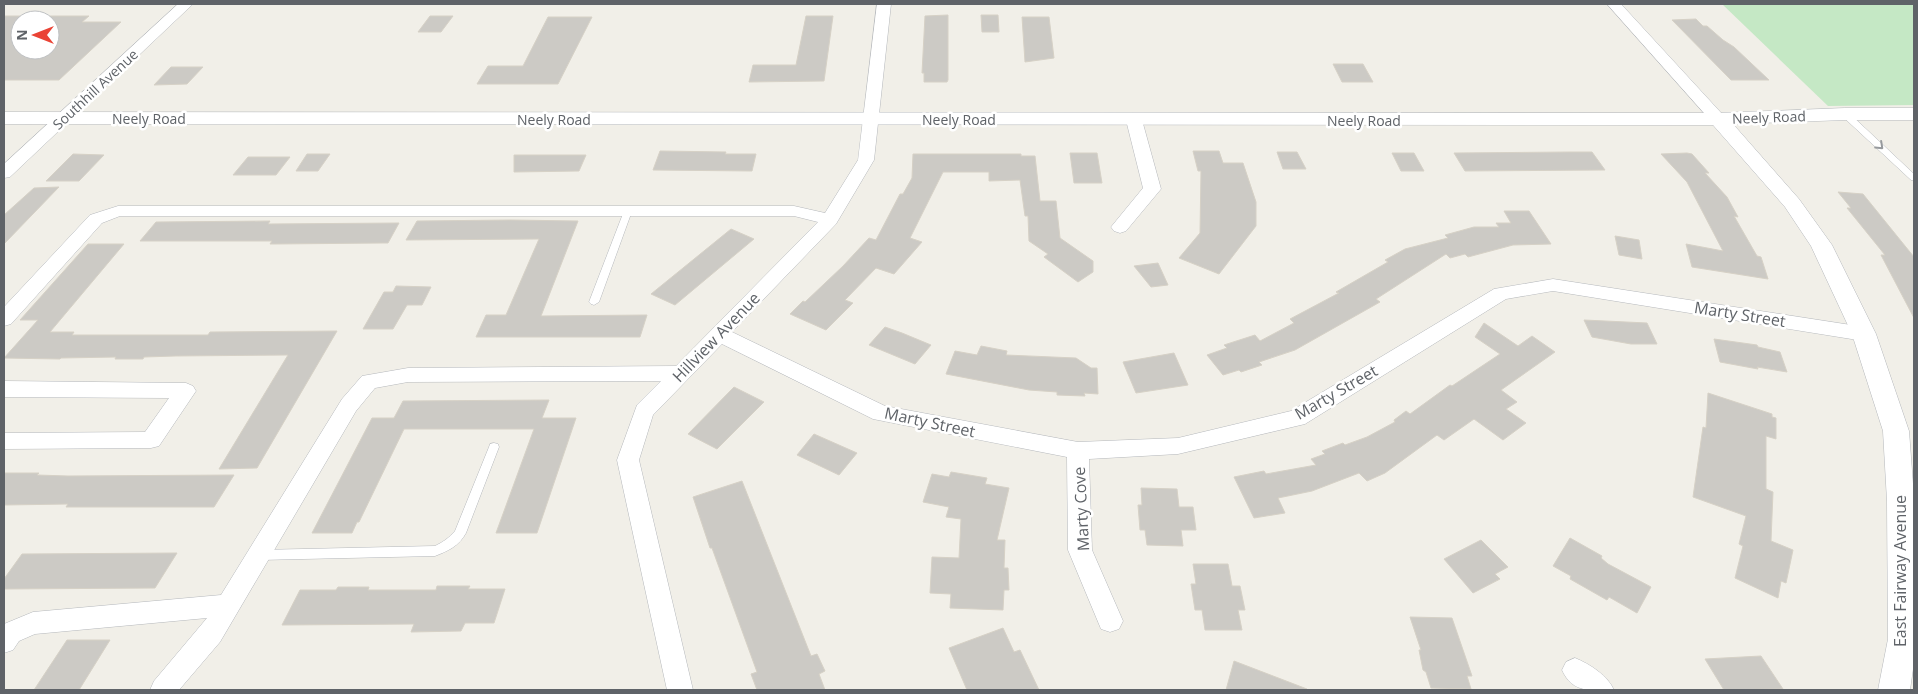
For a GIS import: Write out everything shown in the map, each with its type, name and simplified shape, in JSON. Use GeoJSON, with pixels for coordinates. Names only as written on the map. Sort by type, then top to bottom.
{"type":"FeatureCollection","features":[{"type":"Feature","properties":{"kind":"street","name":"Southhill Avenue"},"geometry":{"type":"LineString","coordinates":[[4,173],[186,4]]}},
{"type":"Feature","properties":{"kind":"street","name":"Hillview Avenue"},"geometry":{"type":"LineString","coordinates":[[680,690],[628,460],[644,411],[830,220],[866,160],[869,119],[884,4]]}},
{"type":"Feature","properties":{"kind":"street","name":"East Fairway Avenue"},"geometry":{"type":"LineString","coordinates":[[1614,4],[1792,203],[1821,245],[1864,334],[1896,431],[1901,501],[1903,639],[1894,690]]}},
{"type":"Feature","properties":{"kind":"street","name":"Neely Road"},"geometry":{"type":"LineString","coordinates":[[4,118],[1718,119],[1845,114],[1914,114]]}},
{"type":"Feature","properties":{"kind":"street"},"geometry":{"type":"LineString","coordinates":[[1120,228],[1152,189],[1134,120]]}},
{"type":"Feature","properties":{"kind":"street"},"geometry":{"type":"LineString","coordinates":[[4,318],[96,219],[118,211],[794,211],[830,220]]}},
{"type":"Feature","properties":{"kind":"street","name":"Marty Street"},"geometry":{"type":"LineString","coordinates":[[718,334],[881,413],[1078,451],[1178,446],[1297,418],[1502,294],[1553,284],[1864,334]]}},
{"type":"Feature","properties":{"kind":"street"},"geometry":{"type":"LineString","coordinates":[[164,690],[212,634],[349,405],[369,381],[408,375],[681,373]]}},
{"type":"Feature","properties":{"kind":"street"},"geometry":{"type":"LineString","coordinates":[[4,389],[186,391],[151,440],[4,441]]}},
{"type":"Feature","properties":{"kind":"street","name":"Marty Cove"},"geometry":{"type":"LineString","coordinates":[[1078,451],[1080,550],[1110,621]]}},
{"type":"Feature","properties":{"kind":"street"},"geometry":{"type":"LineString","coordinates":[[4,642],[10,633],[33,623],[229,605]]}},
{"type":"Feature","properties":{"kind":"street"},"geometry":{"type":"LineString","coordinates":[[1575,670],[1601,690]]}},
{"type":"Feature","properties":{"kind":"lane"},"geometry":{"type":"LineString","coordinates":[[1845,114],[1914,178]]}},
{"type":"Feature","properties":{"kind":"lane"},"geometry":{"type":"LineString","coordinates":[[594,302],[628,211]]}},
{"type":"Feature","properties":{"kind":"lane"},"geometry":{"type":"LineString","coordinates":[[259,555],[435,551],[442,548],[457,538],[460,533],[494,447]]}},
{"type":"Feature","properties":{"kind":"green space"},"geometry":{"type":"Polygon","coordinates":[[[1722,4],[1914,4],[1914,105],[1828,106],[1722,4]]]}},
{"type":"Feature","properties":{"kind":"building"},"geometry":{"type":"Polygon","coordinates":[[[948,15],[948,80],[947,82],[924,82],[924,73],[922,73],[925,16],[948,15]]]}},
{"type":"Feature","properties":{"kind":"building"},"geometry":{"type":"Polygon","coordinates":[[[981,15],[998,15],[999,32],[982,32],[981,15]]]}},
{"type":"Feature","properties":{"kind":"building"},"geometry":{"type":"Polygon","coordinates":[[[4,16],[10,16],[10,60],[60,60],[60,16],[89,16],[82,22],[121,22],[59,80],[4,80],[4,16]]]}},
{"type":"Feature","properties":{"kind":"building"},"geometry":{"type":"Polygon","coordinates":[[[430,16],[453,16],[441,32],[418,32],[430,16]]]}},
{"type":"Feature","properties":{"kind":"building"},"geometry":{"type":"Polygon","coordinates":[[[806,16],[833,16],[824,81],[749,82],[753,65],[796,65],[806,16]]]}},
{"type":"Feature","properties":{"kind":"building"},"geometry":{"type":"Polygon","coordinates":[[[548,17],[592,17],[558,84],[477,84],[488,66],[523,66],[548,17]]]}},
{"type":"Feature","properties":{"kind":"building"},"geometry":{"type":"Polygon","coordinates":[[[1022,17],[1049,17],[1054,58],[1025,62],[1022,17]]]}},
{"type":"Feature","properties":{"kind":"building"},"geometry":{"type":"Polygon","coordinates":[[[1696,19],[1734,47],[1769,80],[1731,80],[1672,20],[1696,19]]]}},
{"type":"Feature","properties":{"kind":"building"},"geometry":{"type":"Polygon","coordinates":[[[1333,64],[1363,64],[1373,82],[1342,82],[1333,64]]]}},
{"type":"Feature","properties":{"kind":"building"},"geometry":{"type":"Polygon","coordinates":[[[171,67],[203,67],[187,84],[154,85],[171,67]]]}},
{"type":"Feature","properties":{"kind":"building"},"geometry":{"type":"Polygon","coordinates":[[[660,151],[756,154],[752,171],[653,170],[660,151]]]}},
{"type":"Feature","properties":{"kind":"building"},"geometry":{"type":"Polygon","coordinates":[[[1193,151],[1219,151],[1223,163],[1243,163],[1256,202],[1256,226],[1219,274],[1179,258],[1200,233],[1201,171],[1198,171],[1193,151]]]}},
{"type":"Feature","properties":{"kind":"building"},"geometry":{"type":"Polygon","coordinates":[[[1277,152],[1297,152],[1306,169],[1283,169],[1277,152]]]}},
{"type":"Feature","properties":{"kind":"building"},"geometry":{"type":"Polygon","coordinates":[[[1592,152],[1605,170],[1465,171],[1454,153],[1592,152]]]}},
{"type":"Feature","properties":{"kind":"building"},"geometry":{"type":"Polygon","coordinates":[[[1070,153],[1097,153],[1102,183],[1074,183],[1070,153]]]}},
{"type":"Feature","properties":{"kind":"building"},"geometry":{"type":"Polygon","coordinates":[[[1392,153],[1414,153],[1424,171],[1401,171],[1392,153]]]}},
{"type":"Feature","properties":{"kind":"building"},"geometry":{"type":"Polygon","coordinates":[[[73,154],[104,155],[79,181],[46,181],[73,154]]]}},
{"type":"Feature","properties":{"kind":"building"},"geometry":{"type":"Polygon","coordinates":[[[307,154],[330,154],[318,171],[296,171],[307,154]]]}},
{"type":"Feature","properties":{"kind":"building"},"geometry":{"type":"Polygon","coordinates":[[[913,154],[1021,154],[1021,156],[1035,156],[1040,201],[1056,201],[1060,238],[1093,261],[1093,272],[1078,282],[1044,257],[1048,254],[1029,241],[1028,216],[1025,216],[1020,180],[989,181],[989,172],[943,172],[910,238],[922,242],[894,274],[876,268],[845,300],[853,303],[826,330],[790,314],[843,266],[869,238],[876,240],[900,194],[903,194],[912,178],[913,154]]]}},
{"type":"Feature","properties":{"kind":"building"},"geometry":{"type":"Polygon","coordinates":[[[1661,154],[1692,154],[1709,173],[1705,173],[1727,197],[1738,217],[1734,216],[1757,256],[1761,257],[1768,279],[1692,267],[1686,244],[1723,251],[1687,182],[1661,154]]]}},
{"type":"Feature","properties":{"kind":"building"},"geometry":{"type":"Polygon","coordinates":[[[514,155],[586,155],[579,171],[514,172],[514,155]]]}},
{"type":"Feature","properties":{"kind":"building"},"geometry":{"type":"Polygon","coordinates":[[[248,157],[290,157],[276,175],[233,175],[248,157]]]}},
{"type":"Feature","properties":{"kind":"building"},"geometry":{"type":"Polygon","coordinates":[[[59,187],[4,244],[4,215],[34,188],[59,187]]]}},
{"type":"Feature","properties":{"kind":"building"},"geometry":{"type":"Polygon","coordinates":[[[1838,192],[1863,194],[1914,257],[1914,318],[1881,255],[1885,255],[1847,208],[1851,208],[1838,192]]]}},
{"type":"Feature","properties":{"kind":"building"},"geometry":{"type":"Polygon","coordinates":[[[1504,211],[1529,211],[1551,244],[1513,245],[1468,257],[1465,254],[1450,258],[1446,254],[1376,299],[1380,302],[1295,350],[1259,362],[1262,365],[1241,372],[1239,370],[1223,375],[1207,355],[1227,348],[1224,345],[1255,335],[1260,341],[1294,323],[1290,319],[1339,293],[1336,292],[1388,262],[1385,260],[1405,249],[1448,238],[1445,235],[1474,227],[1499,227],[1496,223],[1511,223],[1504,211]]]}},
{"type":"Feature","properties":{"kind":"building"},"geometry":{"type":"Polygon","coordinates":[[[270,221],[268,224],[399,223],[388,243],[270,244],[272,241],[140,241],[156,222],[270,221]]]}},
{"type":"Feature","properties":{"kind":"building"},"geometry":{"type":"Polygon","coordinates":[[[417,221],[578,221],[541,316],[647,315],[640,337],[476,337],[486,315],[506,315],[539,239],[406,240],[417,221]]]}},
{"type":"Feature","properties":{"kind":"building"},"geometry":{"type":"Polygon","coordinates":[[[731,229],[754,239],[675,305],[651,294],[731,229]]]}},
{"type":"Feature","properties":{"kind":"building"},"geometry":{"type":"Polygon","coordinates":[[[1615,236],[1639,240],[1642,259],[1619,255],[1615,236]]]}},
{"type":"Feature","properties":{"kind":"building"},"geometry":{"type":"Polygon","coordinates":[[[88,244],[124,244],[50,332],[74,332],[72,335],[208,335],[210,332],[337,331],[257,468],[219,469],[288,355],[175,356],[144,357],[143,359],[115,359],[116,357],[4,358],[38,320],[20,320],[88,244]]]}},
{"type":"Feature","properties":{"kind":"building"},"geometry":{"type":"Polygon","coordinates":[[[1158,263],[1168,285],[1151,287],[1134,266],[1158,263]]]}},
{"type":"Feature","properties":{"kind":"building"},"geometry":{"type":"Polygon","coordinates":[[[396,286],[431,287],[422,305],[407,305],[393,329],[363,329],[384,292],[393,292],[396,286]]]}},
{"type":"Feature","properties":{"kind":"building"},"geometry":{"type":"Polygon","coordinates":[[[1584,320],[1647,323],[1657,344],[1631,344],[1592,337],[1584,320]]]}},
{"type":"Feature","properties":{"kind":"building"},"geometry":{"type":"Polygon","coordinates":[[[1484,323],[1518,346],[1532,336],[1555,352],[1501,390],[1517,402],[1506,409],[1526,423],[1503,440],[1474,419],[1444,440],[1437,435],[1385,473],[1367,481],[1359,473],[1312,491],[1278,498],[1285,513],[1254,518],[1234,477],[1264,471],[1266,474],[1316,465],[1311,459],[1325,454],[1322,451],[1367,437],[1395,422],[1394,420],[1406,411],[1410,414],[1450,385],[1452,386],[1500,354],[1475,337],[1484,323]]]}},
{"type":"Feature","properties":{"kind":"building"},"geometry":{"type":"Polygon","coordinates":[[[885,327],[931,345],[915,364],[869,345],[885,327]]]}},
{"type":"Feature","properties":{"kind":"building"},"geometry":{"type":"Polygon","coordinates":[[[1714,339],[1757,345],[1758,347],[1780,352],[1787,372],[1720,362],[1714,339]]]}},
{"type":"Feature","properties":{"kind":"building"},"geometry":{"type":"Polygon","coordinates":[[[981,346],[1007,351],[1006,355],[1076,358],[1091,368],[1097,368],[1098,394],[1084,393],[1085,396],[1057,395],[1057,392],[1029,390],[946,374],[955,351],[977,355],[981,346]]]}},
{"type":"Feature","properties":{"kind":"building"},"geometry":{"type":"Polygon","coordinates":[[[1174,353],[1188,385],[1136,393],[1123,362],[1174,353]]]}},
{"type":"Feature","properties":{"kind":"building"},"geometry":{"type":"Polygon","coordinates":[[[734,387],[764,402],[717,449],[688,434],[734,387]]]}},
{"type":"Feature","properties":{"kind":"building"},"geometry":{"type":"Polygon","coordinates":[[[1708,393],[1772,414],[1772,417],[1776,418],[1776,439],[1766,436],[1766,489],[1773,492],[1771,541],[1793,550],[1786,583],[1781,581],[1778,598],[1735,578],[1743,546],[1739,544],[1746,516],[1693,497],[1703,427],[1706,428],[1708,393]]]}},
{"type":"Feature","properties":{"kind":"building"},"geometry":{"type":"Polygon","coordinates":[[[549,400],[542,418],[576,418],[537,533],[496,533],[534,429],[404,429],[352,533],[312,533],[372,418],[394,418],[403,401],[549,400]]]}},
{"type":"Feature","properties":{"kind":"building"},"geometry":{"type":"Polygon","coordinates":[[[814,434],[857,453],[839,475],[797,455],[814,434]]]}},
{"type":"Feature","properties":{"kind":"building"},"geometry":{"type":"Polygon","coordinates":[[[951,472],[987,478],[985,484],[1009,488],[997,540],[1005,540],[1004,568],[1008,568],[1009,590],[1004,590],[1003,610],[950,608],[951,594],[930,593],[932,557],[959,558],[961,519],[946,517],[949,507],[923,502],[932,474],[949,477],[951,472]]]}},
{"type":"Feature","properties":{"kind":"building"},"geometry":{"type":"Polygon","coordinates":[[[4,473],[39,473],[37,475],[68,476],[234,475],[214,507],[66,507],[68,504],[4,505],[4,473]]]}},
{"type":"Feature","properties":{"kind":"building"},"geometry":{"type":"Polygon","coordinates":[[[742,481],[811,656],[817,654],[825,671],[819,674],[825,690],[757,690],[751,674],[757,672],[712,548],[710,548],[693,497],[742,481]]]}},
{"type":"Feature","properties":{"kind":"building"},"geometry":{"type":"Polygon","coordinates":[[[1141,488],[1177,489],[1179,507],[1193,507],[1196,530],[1181,530],[1183,546],[1147,545],[1145,530],[1140,530],[1138,505],[1142,505],[1141,488]]]}},
{"type":"Feature","properties":{"kind":"building"},"geometry":{"type":"Polygon","coordinates":[[[1570,538],[1602,556],[1601,558],[1608,564],[1651,587],[1637,613],[1609,597],[1607,600],[1570,579],[1571,576],[1553,566],[1570,538]]]}},
{"type":"Feature","properties":{"kind":"building"},"geometry":{"type":"Polygon","coordinates":[[[1481,540],[1508,567],[1495,574],[1500,579],[1473,593],[1444,559],[1481,540]]]}},
{"type":"Feature","properties":{"kind":"building"},"geometry":{"type":"Polygon","coordinates":[[[177,553],[155,588],[4,589],[4,579],[22,554],[177,553]]]}},
{"type":"Feature","properties":{"kind":"building"},"geometry":{"type":"Polygon","coordinates":[[[1193,564],[1228,564],[1232,586],[1240,586],[1245,610],[1238,610],[1242,630],[1205,630],[1202,610],[1195,610],[1191,584],[1196,584],[1193,564]]]}},
{"type":"Feature","properties":{"kind":"building"},"geometry":{"type":"Polygon","coordinates":[[[437,586],[470,586],[468,589],[505,589],[494,623],[465,623],[461,631],[411,632],[414,624],[282,625],[300,590],[336,590],[338,587],[369,587],[368,590],[436,590],[437,586]]]}},
{"type":"Feature","properties":{"kind":"building"},"geometry":{"type":"Polygon","coordinates":[[[1410,617],[1452,618],[1472,676],[1467,676],[1471,689],[1431,688],[1426,672],[1423,670],[1419,650],[1421,650],[1410,617]]]}},
{"type":"Feature","properties":{"kind":"building"},"geometry":{"type":"Polygon","coordinates":[[[1003,628],[1014,652],[1020,650],[1039,690],[967,690],[949,648],[1003,628]]]}},
{"type":"Feature","properties":{"kind":"building"},"geometry":{"type":"Polygon","coordinates":[[[67,640],[110,640],[79,690],[34,690],[67,640]]]}},
{"type":"Feature","properties":{"kind":"building"},"geometry":{"type":"Polygon","coordinates":[[[1761,656],[1783,689],[1724,690],[1705,659],[1761,656]]]}},
{"type":"Feature","properties":{"kind":"building"},"geometry":{"type":"Polygon","coordinates":[[[1234,661],[1307,689],[1307,690],[1226,690],[1234,661]]]}}]}
